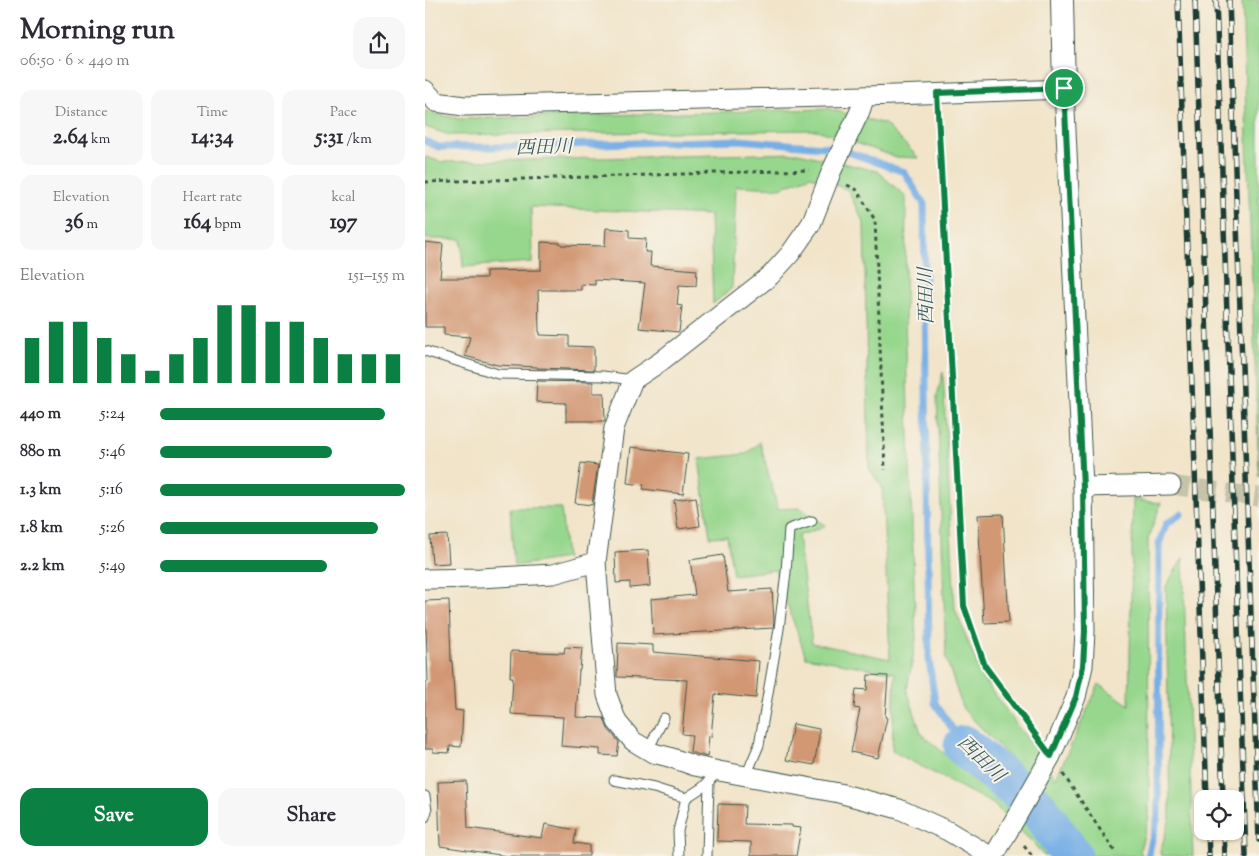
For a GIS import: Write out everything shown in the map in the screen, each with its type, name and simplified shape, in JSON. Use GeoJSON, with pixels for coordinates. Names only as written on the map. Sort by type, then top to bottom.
{"type":"FeatureCollection","features":[{"type":"Feature","properties":{"kind":"street"},"geometry":{"type":"LineString","coordinates":[[862,103],[811,224],[790,254],[770,276],[660,362],[633,380],[614,428],[596,562],[607,695],[617,722],[633,741],[653,753],[695,766],[714,776],[746,777],[839,793],[899,809],[948,830],[992,856],[1051,756],[1076,697],[1083,666],[1085,631],[1083,487],[1064,88],[1062,0]]}},
{"type":"Feature","properties":{"kind":"street"},"geometry":{"type":"LineString","coordinates":[[425,90],[436,102],[465,106],[862,103],[937,93],[1064,88]]}},
{"type":"Feature","properties":{"kind":"street"},"geometry":{"type":"LineString","coordinates":[[1083,487],[1171,485]]}},
{"type":"Feature","properties":{"kind":"street"},"geometry":{"type":"LineString","coordinates":[[425,579],[553,574],[596,562]]}},
{"type":"Feature","properties":{"kind":"lane"},"geometry":{"type":"LineString","coordinates":[[425,351],[498,374],[603,376],[633,380]]}},
{"type":"Feature","properties":{"kind":"lane"},"geometry":{"type":"LineString","coordinates":[[746,777],[759,744],[779,629],[787,572],[789,529],[811,521]]}},
{"type":"Feature","properties":{"kind":"lane"},"geometry":{"type":"LineString","coordinates":[[649,750],[664,718]]}},
{"type":"Feature","properties":{"kind":"lane"},"geometry":{"type":"LineString","coordinates":[[679,856],[678,831],[686,798],[714,776]]}},
{"type":"Feature","properties":{"kind":"lane"},"geometry":{"type":"LineString","coordinates":[[707,856],[714,776]]}},
{"type":"Feature","properties":{"kind":"lane"},"geometry":{"type":"LineString","coordinates":[[614,780],[654,788],[686,798]]}},
{"type":"Feature","properties":{"kind":"lane"},"geometry":{"type":"LineString","coordinates":[[425,796],[427,811],[425,817]]}},
{"type":"Feature","properties":{"kind":"path"},"geometry":{"type":"LineString","coordinates":[[937,93],[964,606],[985,666],[1051,756],[1115,852]]}},
{"type":"Feature","properties":{"kind":"path"},"geometry":{"type":"LineString","coordinates":[[425,182],[813,170],[831,173],[856,189],[875,220],[885,470]]}},
{"type":"Feature","properties":{"kind":"green space"},"geometry":{"type":"Polygon","coordinates":[[[1242,0],[1259,0],[1259,476],[1242,0]]]}},
{"type":"Feature","properties":{"kind":"green space"},"geometry":{"type":"Polygon","coordinates":[[[829,109],[885,124],[919,158],[896,157],[817,130],[450,135],[425,127],[425,111],[459,119],[829,109]]]}},
{"type":"Feature","properties":{"kind":"green space"},"geometry":{"type":"Polygon","coordinates":[[[798,153],[877,171],[906,197],[905,319],[916,640],[907,690],[921,733],[958,766],[1025,809],[1063,856],[1044,856],[993,804],[892,751],[895,673],[806,657],[775,570],[733,575],[727,536],[710,537],[699,459],[746,454],[760,442],[778,509],[800,508],[826,526],[798,536],[812,643],[890,659],[882,487],[869,469],[864,224],[848,190],[811,176],[780,188],[736,186],[732,288],[713,304],[710,215],[531,207],[532,262],[463,267],[461,239],[425,239],[425,157],[442,162],[798,153]]]}},
{"type":"Feature","properties":{"kind":"green space"},"geometry":{"type":"Polygon","coordinates":[[[943,372],[955,609],[983,679],[1056,778],[1099,684],[1129,705],[1133,500],[1161,503],[1148,539],[1149,817],[1140,850],[1142,856],[1084,856],[1048,797],[963,709],[946,658],[937,396],[943,372]]]}},
{"type":"Feature","properties":{"kind":"green space"},"geometry":{"type":"Polygon","coordinates":[[[510,508],[561,508],[566,558],[514,566],[510,508]]]}},
{"type":"Feature","properties":{"kind":"green space"},"geometry":{"type":"Polygon","coordinates":[[[1183,558],[1193,856],[1161,856],[1160,852],[1170,818],[1166,586],[1183,558]]]}},
{"type":"Feature","properties":{"kind":"building"},"geometry":{"type":"Polygon","coordinates":[[[606,228],[629,230],[629,238],[646,239],[645,252],[651,252],[650,266],[697,270],[696,286],[679,285],[677,305],[682,306],[679,332],[639,328],[645,283],[595,280],[595,285],[581,284],[581,290],[538,290],[540,335],[569,336],[569,346],[594,347],[594,370],[497,365],[465,356],[470,337],[444,335],[444,327],[425,327],[425,242],[443,244],[440,278],[486,278],[486,271],[541,270],[541,242],[561,243],[561,245],[605,246],[606,228]]]}},
{"type":"Feature","properties":{"kind":"building"},"geometry":{"type":"Polygon","coordinates":[[[537,381],[593,382],[593,393],[604,393],[605,421],[566,421],[566,403],[536,402],[537,381]]]}},
{"type":"Feature","properties":{"kind":"building"},"geometry":{"type":"Polygon","coordinates":[[[631,447],[688,454],[683,494],[643,489],[644,485],[627,483],[631,447]]]}},
{"type":"Feature","properties":{"kind":"building"},"geometry":{"type":"Polygon","coordinates":[[[581,463],[598,465],[592,505],[575,503],[581,463]]]}},
{"type":"Feature","properties":{"kind":"building"},"geometry":{"type":"Polygon","coordinates":[[[696,497],[700,526],[678,529],[674,500],[696,497]]]}},
{"type":"Feature","properties":{"kind":"building"},"geometry":{"type":"Polygon","coordinates":[[[1003,514],[1009,622],[984,623],[978,515],[1003,514]]]}},
{"type":"Feature","properties":{"kind":"building"},"geometry":{"type":"Polygon","coordinates":[[[447,535],[449,563],[432,564],[430,536],[447,535]]]}},
{"type":"Feature","properties":{"kind":"building"},"geometry":{"type":"Polygon","coordinates":[[[648,550],[650,586],[630,588],[630,582],[616,583],[615,552],[648,550]]]}},
{"type":"Feature","properties":{"kind":"building"},"geometry":{"type":"Polygon","coordinates":[[[723,555],[728,592],[772,589],[773,628],[653,635],[651,599],[695,595],[690,560],[723,555]]]}},
{"type":"Feature","properties":{"kind":"building"},"geometry":{"type":"Polygon","coordinates":[[[449,600],[455,710],[463,711],[461,747],[450,746],[449,753],[433,752],[433,749],[425,749],[425,682],[428,682],[425,601],[449,600]]]}},
{"type":"Feature","properties":{"kind":"building"},"geometry":{"type":"Polygon","coordinates":[[[618,643],[653,645],[653,652],[759,661],[756,698],[715,694],[707,757],[690,752],[692,735],[682,734],[687,680],[617,677],[618,643]]]}},
{"type":"Feature","properties":{"kind":"building"},"geometry":{"type":"Polygon","coordinates":[[[565,647],[582,648],[576,717],[604,718],[608,729],[619,742],[617,756],[600,755],[600,749],[561,746],[563,717],[511,714],[513,677],[510,677],[511,651],[564,653],[565,647]]]}},
{"type":"Feature","properties":{"kind":"building"},"geometry":{"type":"Polygon","coordinates":[[[868,675],[888,676],[885,717],[887,718],[878,758],[851,752],[860,709],[854,708],[856,689],[867,690],[868,675]]]}},
{"type":"Feature","properties":{"kind":"building"},"geometry":{"type":"Polygon","coordinates":[[[793,724],[819,729],[814,765],[786,760],[793,724]]]}},
{"type":"Feature","properties":{"kind":"building"},"geometry":{"type":"Polygon","coordinates":[[[466,781],[468,828],[542,838],[545,824],[576,830],[574,843],[589,845],[589,856],[507,856],[440,846],[438,782],[466,781]]]}},
{"type":"Feature","properties":{"kind":"building"},"geometry":{"type":"Polygon","coordinates":[[[718,804],[745,805],[744,824],[792,825],[792,827],[801,828],[796,856],[751,856],[751,842],[717,841],[718,804]]]}},
{"type":"Feature","properties":{"kind":"waterway","name":"西田川"},"geometry":{"type":"LineString","coordinates":[[425,141],[439,147],[490,147],[739,140],[837,148],[904,172],[924,204],[929,659],[935,703],[964,746]]}},
{"type":"Feature","properties":{"kind":"waterway"},"geometry":{"type":"LineString","coordinates":[[1148,856],[1158,816],[1159,544],[1166,524],[1181,514]]}},
{"type":"Feature","properties":{"kind":"waterway","name":"西田川"},"geometry":{"type":"LineString","coordinates":[[964,746],[1038,808],[1072,856]]}},
{"type":"Feature","properties":{"kind":"tunnel"},"geometry":{"type":"LineString","coordinates":[[1171,485],[1259,497]]}},
{"type":"Feature","properties":{"kind":"railway"},"geometry":{"type":"LineString","coordinates":[[1178,0],[1207,790]]}},
{"type":"Feature","properties":{"kind":"railway"},"geometry":{"type":"LineString","coordinates":[[1195,0],[1223,790]]}},
{"type":"Feature","properties":{"kind":"railway"},"geometry":{"type":"LineString","coordinates":[[1216,0],[1246,856]]}},
{"type":"Feature","properties":{"kind":"railway"},"geometry":{"type":"LineString","coordinates":[[1229,0],[1259,840]]}},
{"type":"Feature","properties":{"kind":"railway"},"geometry":{"type":"LineString","coordinates":[[1208,840],[1209,856]]}},
{"type":"Feature","properties":{"kind":"railway"},"geometry":{"type":"LineString","coordinates":[[1224,840],[1225,856]]}},
{"type":"Feature","properties":{"kind":"route"},"geometry":{"type":"LineString","coordinates":[[1064,88],[1083,487],[1085,631],[1083,666],[1076,697],[1051,756],[985,666],[964,606],[937,93],[1064,88]]}}]}
